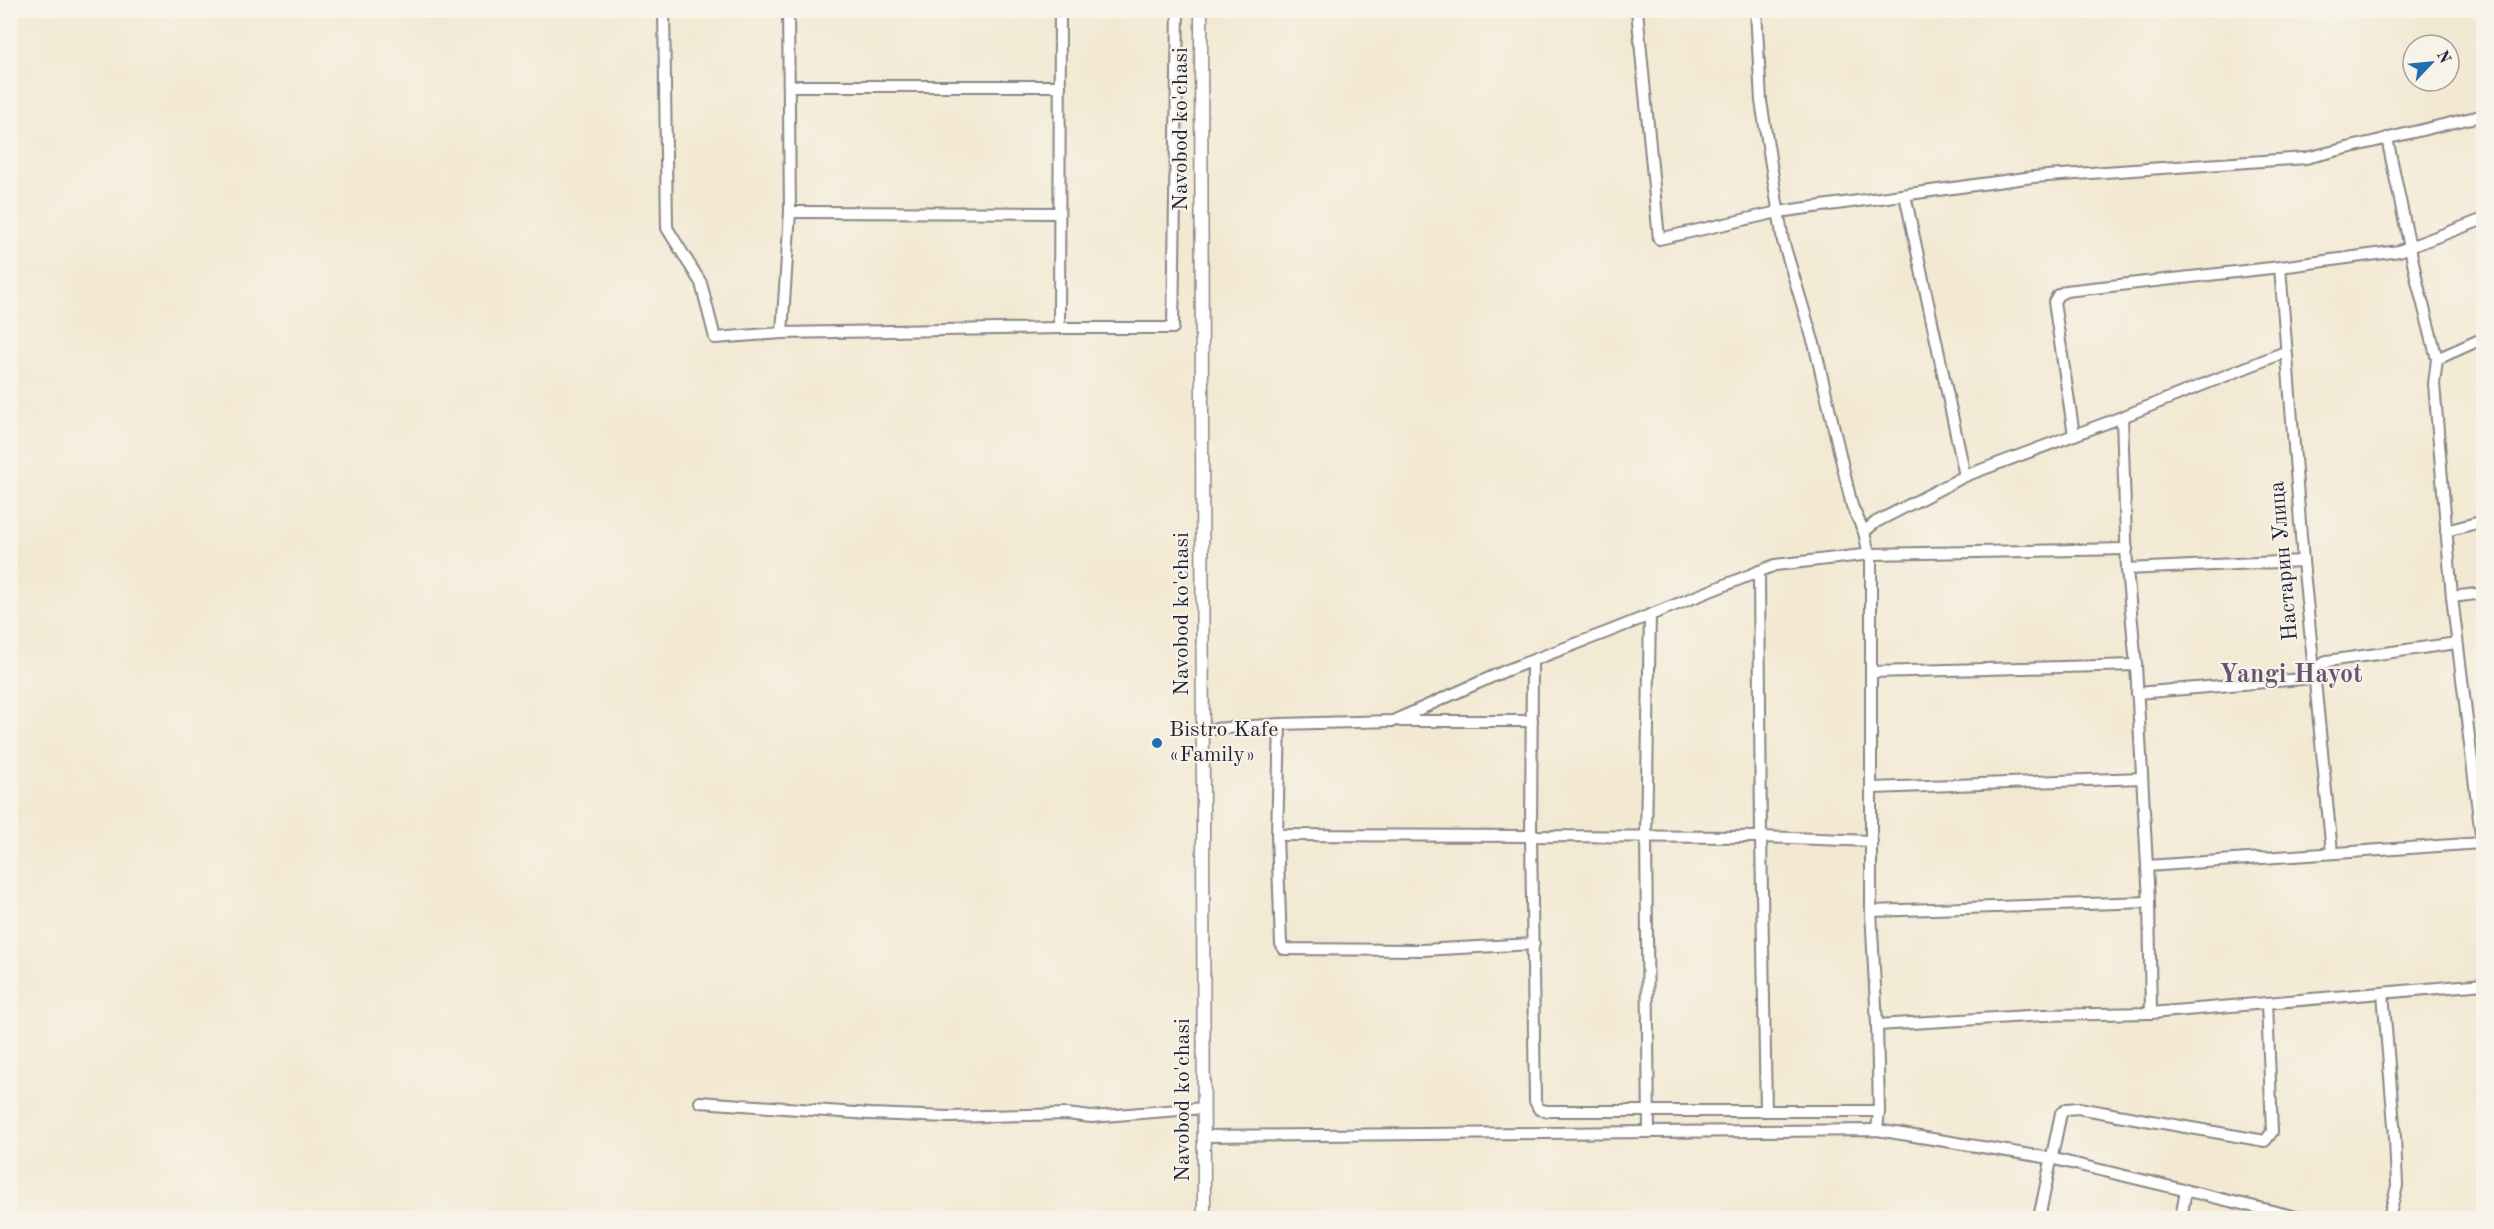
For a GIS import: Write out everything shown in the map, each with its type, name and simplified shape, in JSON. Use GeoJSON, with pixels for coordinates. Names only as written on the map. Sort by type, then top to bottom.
{"type":"FeatureCollection","features":[{"type":"Feature","properties":{"kind":"street"},"geometry":{"type":"LineString","coordinates":[[664,10],[667,228],[701,283],[715,338],[782,333],[1173,328],[1178,10]]}},
{"type":"Feature","properties":{"kind":"street"},"geometry":{"type":"LineString","coordinates":[[782,333],[790,212],[788,10]]}},
{"type":"Feature","properties":{"kind":"street"},"geometry":{"type":"LineString","coordinates":[[1059,328],[1060,10]]}},
{"type":"Feature","properties":{"kind":"street","name":"Navobod ko'chasi"},"geometry":{"type":"LineString","coordinates":[[1201,10],[1204,405],[1202,730],[1204,1218]]}},
{"type":"Feature","properties":{"kind":"street"},"geometry":{"type":"LineString","coordinates":[[1637,10],[1659,239],[1778,212],[2033,177],[2306,158],[2484,115]]}},
{"type":"Feature","properties":{"kind":"street"},"geometry":{"type":"LineString","coordinates":[[1756,10],[1761,101],[1783,241],[1815,347],[1852,506],[1864,532],[1870,555],[1873,788],[1871,910],[1877,1025],[1879,1111],[1877,1130]]}},
{"type":"Feature","properties":{"kind":"street"},"geometry":{"type":"LineString","coordinates":[[789,86],[1060,86]]}},
{"type":"Feature","properties":{"kind":"street"},"geometry":{"type":"LineString","coordinates":[[2386,138],[2437,359],[2434,384],[2452,597],[2484,860]]}},
{"type":"Feature","properties":{"kind":"street"},"geometry":{"type":"LineString","coordinates":[[1905,195],[1965,476]]}},
{"type":"Feature","properties":{"kind":"street"},"geometry":{"type":"LineString","coordinates":[[790,212],[1059,213]]}},
{"type":"Feature","properties":{"kind":"street"},"geometry":{"type":"LineString","coordinates":[[2074,435],[2054,302],[2066,291],[2399,251],[2484,219]]}},
{"type":"Feature","properties":{"kind":"street","name":"Настарин Улица"},"geometry":{"type":"LineString","coordinates":[[2280,267],[2285,352],[2313,675],[2332,852]]}},
{"type":"Feature","properties":{"kind":"street"},"geometry":{"type":"LineString","coordinates":[[2437,359],[2484,338]]}},
{"type":"Feature","properties":{"kind":"street"},"geometry":{"type":"LineString","coordinates":[[1864,532],[1876,522],[1965,476],[2285,352]]}},
{"type":"Feature","properties":{"kind":"street"},"geometry":{"type":"LineString","coordinates":[[2122,417],[2127,569],[2136,664],[2149,902],[2151,1012]]}},
{"type":"Feature","properties":{"kind":"street"},"geometry":{"type":"LineString","coordinates":[[2446,531],[2484,521]]}},
{"type":"Feature","properties":{"kind":"street"},"geometry":{"type":"LineString","coordinates":[[1393,720],[1507,670],[1775,565],[1870,555],[2127,549]]}},
{"type":"Feature","properties":{"kind":"street"},"geometry":{"type":"LineString","coordinates":[[2127,569],[2303,561]]}},
{"type":"Feature","properties":{"kind":"street"},"geometry":{"type":"LineString","coordinates":[[1760,571],[1761,837],[1766,1111]]}},
{"type":"Feature","properties":{"kind":"street"},"geometry":{"type":"LineString","coordinates":[[2452,597],[2484,593]]}},
{"type":"Feature","properties":{"kind":"street"},"geometry":{"type":"LineString","coordinates":[[1649,1132],[1646,836],[1650,615]]}},
{"type":"Feature","properties":{"kind":"street"},"geometry":{"type":"LineString","coordinates":[[2137,693],[2313,675],[2327,661],[2457,643]]}},
{"type":"Feature","properties":{"kind":"street"},"geometry":{"type":"LineString","coordinates":[[1532,661],[1534,1101],[1539,1108],[1546,1111],[1879,1111]]}},
{"type":"Feature","properties":{"kind":"street"},"geometry":{"type":"LineString","coordinates":[[1872,672],[2136,664]]}},
{"type":"Feature","properties":{"kind":"street"},"geometry":{"type":"LineString","coordinates":[[1202,730],[1280,724],[1393,720],[1532,721]]}},
{"type":"Feature","properties":{"kind":"street"},"geometry":{"type":"LineString","coordinates":[[1280,724],[1277,835],[1281,944],[1284,949],[1422,951],[1534,944]]}},
{"type":"Feature","properties":{"kind":"street"},"geometry":{"type":"LineString","coordinates":[[1873,788],[2142,778]]}},
{"type":"Feature","properties":{"kind":"street"},"geometry":{"type":"LineString","coordinates":[[1277,835],[1761,837],[1872,841]]}},
{"type":"Feature","properties":{"kind":"street"},"geometry":{"type":"LineString","coordinates":[[2147,866],[2481,843]]}},
{"type":"Feature","properties":{"kind":"street"},"geometry":{"type":"LineString","coordinates":[[1871,910],[2149,902]]}},
{"type":"Feature","properties":{"kind":"street"},"geometry":{"type":"LineString","coordinates":[[1877,1025],[2043,1015],[2151,1012],[2484,984]]}},
{"type":"Feature","properties":{"kind":"street"},"geometry":{"type":"LineString","coordinates":[[2383,993],[2396,1147],[2397,1186],[2389,1218]]}},
{"type":"Feature","properties":{"kind":"street"},"geometry":{"type":"LineString","coordinates":[[2039,1218],[2061,1113],[2067,1109],[2078,1108],[2265,1141],[2272,1132],[2266,1003]]}},
{"type":"Feature","properties":{"kind":"street"},"geometry":{"type":"LineString","coordinates":[[700,1102],[949,1117],[1067,1114],[1091,1117],[1204,1108]]}},
{"type":"Feature","properties":{"kind":"street"},"geometry":{"type":"LineString","coordinates":[[1204,1136],[1877,1130],[2050,1158],[2298,1218]]}},
{"type":"Feature","properties":{"kind":"street"},"geometry":{"type":"LineString","coordinates":[[2181,1218],[2186,1190]]}},
{"type":"Feature","properties":{"kind":"place","name":"Bistro Kafe «Family»"},"geometry":{"type":"Point","coordinates":[1157,743]}},
{"type":"Feature","properties":{"kind":"district","name":"Yangi Hayot"},"geometry":{"type":"Point","coordinates":[2291,675]}}]}
